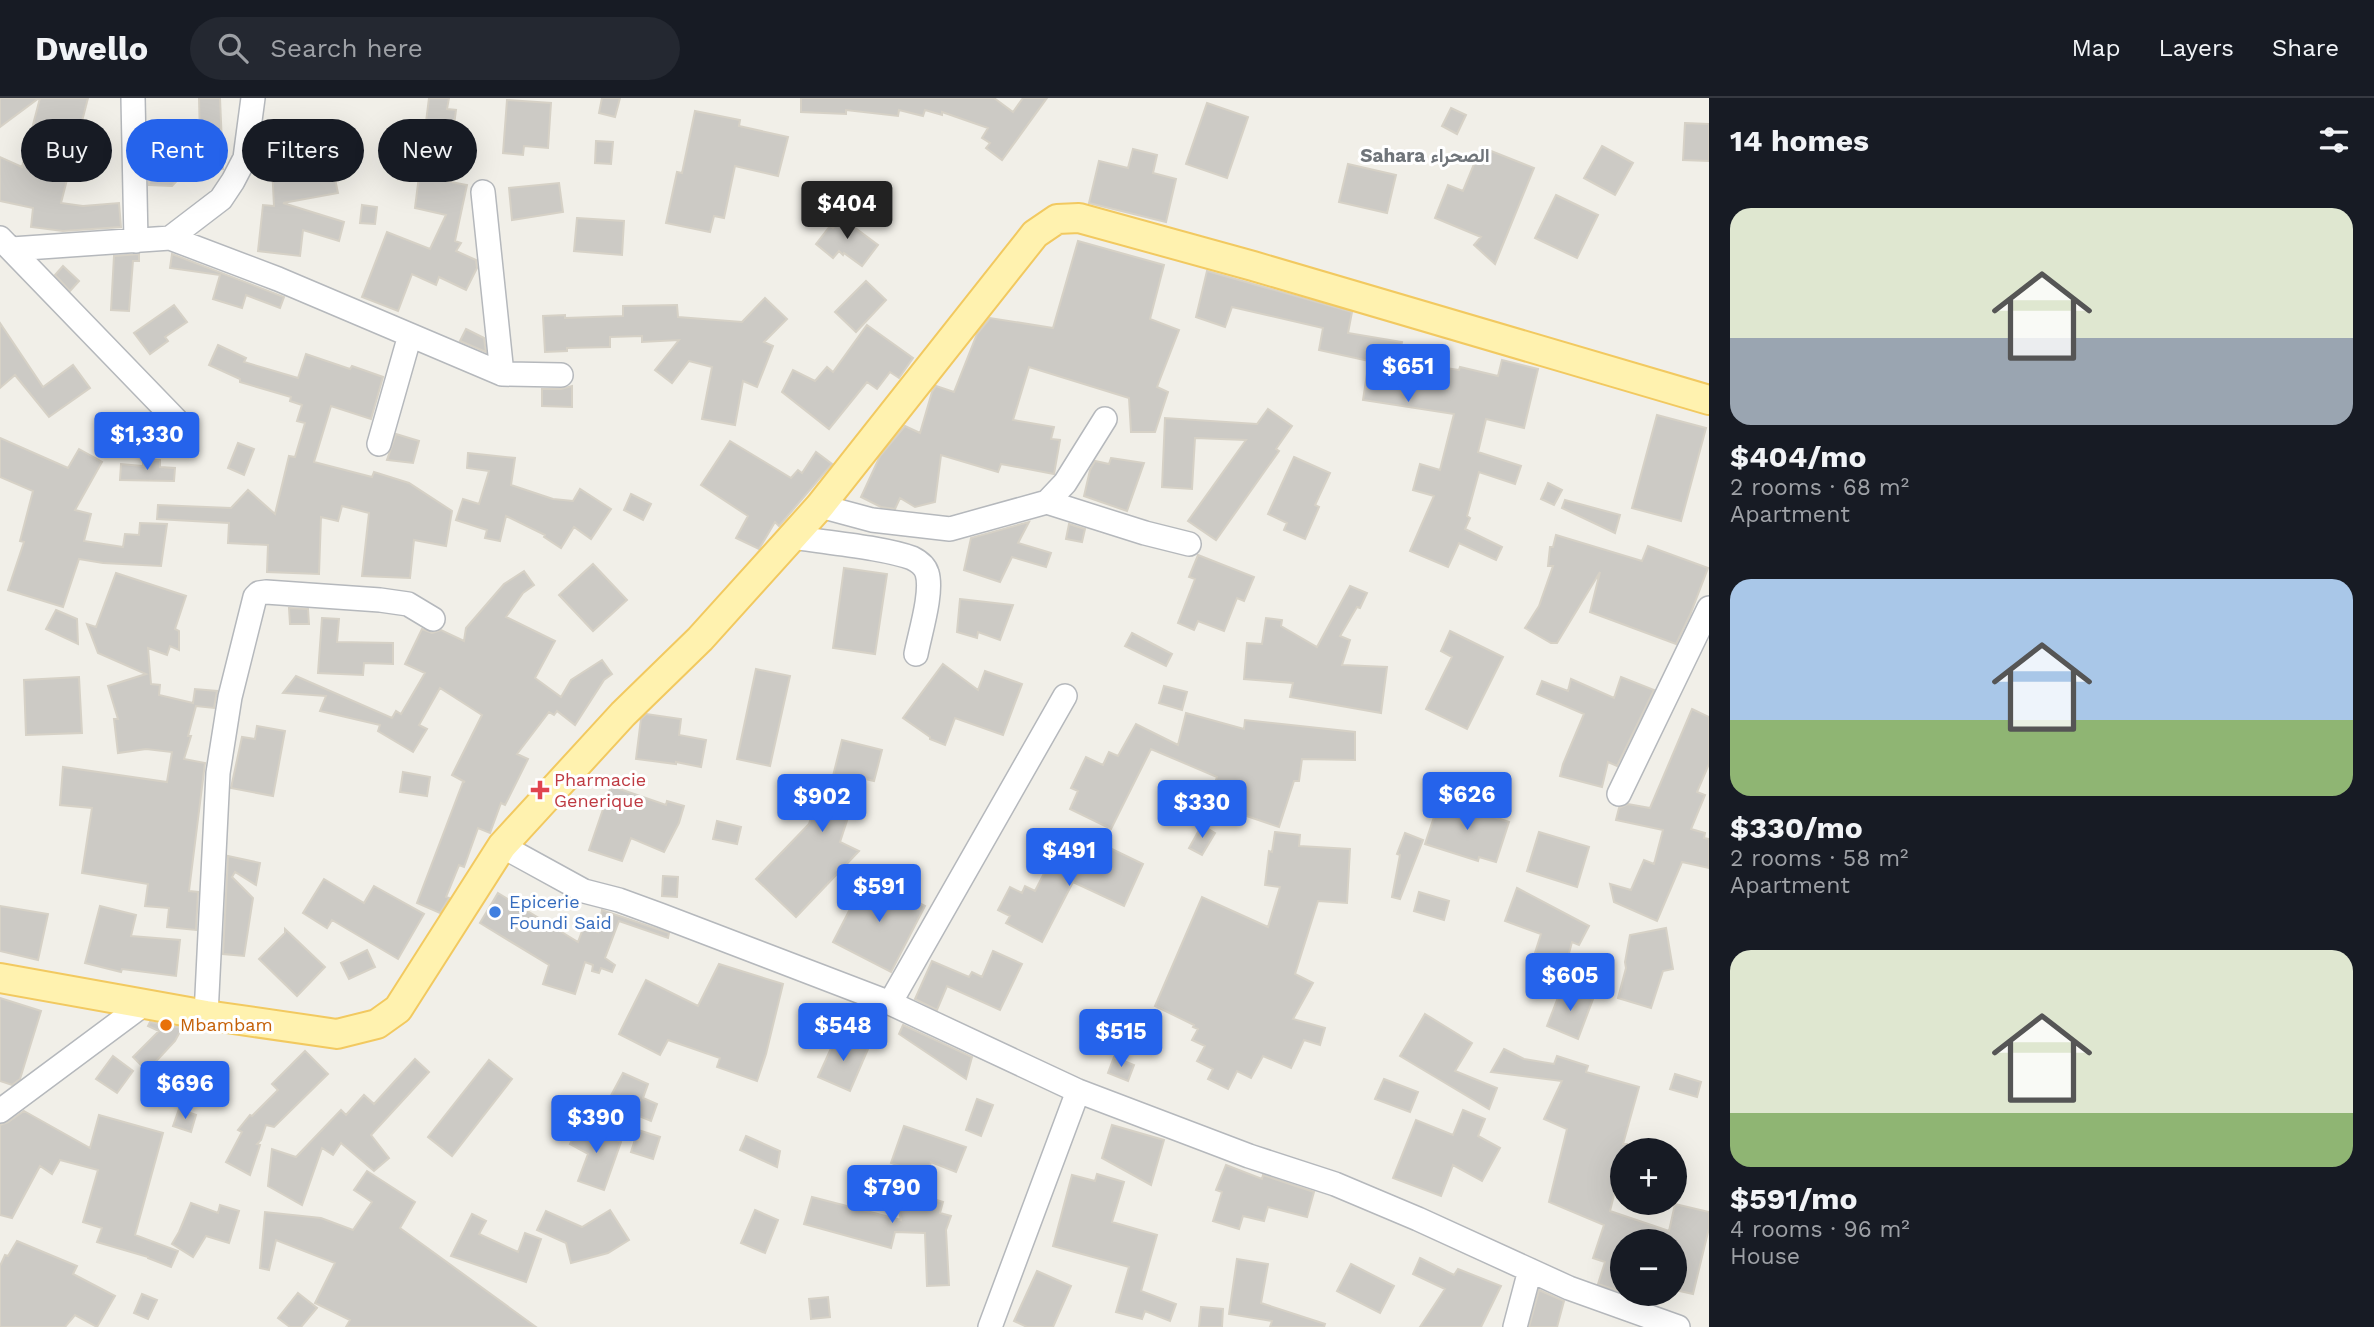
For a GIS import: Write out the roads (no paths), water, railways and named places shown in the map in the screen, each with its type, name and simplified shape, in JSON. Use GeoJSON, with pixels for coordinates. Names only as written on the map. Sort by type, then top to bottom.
{"type":"FeatureCollection","features":[{"type":"Feature","properties":{"kind":"main road"},"geometry":{"type":"LineString","coordinates":[[0,978],[206,1015],[337,1034],[377,1024],[398,1009],[502,846],[623,714],[700,639],[793,537],[1035,234],[1057,219],[1079,218],[1709,400]]}},
{"type":"Feature","properties":{"kind":"street"},"geometry":{"type":"LineString","coordinates":[[133,98],[136,241]]}},
{"type":"Feature","properties":{"kind":"street"},"geometry":{"type":"LineString","coordinates":[[170,238],[221,199],[233,181],[245,158],[253,98]]}},
{"type":"Feature","properties":{"kind":"street"},"geometry":{"type":"LineString","coordinates":[[483,192],[502,374]]}},
{"type":"Feature","properties":{"kind":"street"},"geometry":{"type":"LineString","coordinates":[[6,244],[170,238],[278,279],[502,374],[561,375]]}},
{"type":"Feature","properties":{"kind":"street"},"geometry":{"type":"LineString","coordinates":[[6,244],[176,420]]}},
{"type":"Feature","properties":{"kind":"street"},"geometry":{"type":"LineString","coordinates":[[379,444],[410,335]]}},
{"type":"Feature","properties":{"kind":"street"},"geometry":{"type":"LineString","coordinates":[[820,506],[872,520],[950,529],[1046,502],[1066,483],[1105,419]]}},
{"type":"Feature","properties":{"kind":"street"},"geometry":{"type":"LineString","coordinates":[[1046,502],[1189,544]]}},
{"type":"Feature","properties":{"kind":"street"},"geometry":{"type":"LineString","coordinates":[[793,537],[882,552],[912,559],[922,565],[927,573],[928,588],[916,654]]}},
{"type":"Feature","properties":{"kind":"street"},"geometry":{"type":"LineString","coordinates":[[206,1015],[218,773],[229,697],[255,597],[266,592],[380,600],[408,604],[433,619]]}},
{"type":"Feature","properties":{"kind":"street"},"geometry":{"type":"LineString","coordinates":[[1619,794],[1709,608]]}},
{"type":"Feature","properties":{"kind":"street"},"geometry":{"type":"LineString","coordinates":[[890,1003],[1065,696]]}},
{"type":"Feature","properties":{"kind":"street"},"geometry":{"type":"LineString","coordinates":[[502,846],[583,891],[619,900],[890,1003],[1078,1091],[1249,1156],[1335,1184],[1569,1288],[1678,1327]]}},
{"type":"Feature","properties":{"kind":"street"},"geometry":{"type":"LineString","coordinates":[[0,1111],[144,1004]]}},
{"type":"Feature","properties":{"kind":"street"},"geometry":{"type":"LineString","coordinates":[[990,1327],[1078,1091]]}},
{"type":"Feature","properties":{"kind":"street"},"geometry":{"type":"LineString","coordinates":[[1515,1327],[1530,1269]]}},
{"type":"Feature","properties":{"kind":"place","name":"Pharmacie Generique"},"geometry":{"type":"Point","coordinates":[540,790]}},
{"type":"Feature","properties":{"kind":"place","name":"Epicerie Foundi Said"},"geometry":{"type":"Point","coordinates":[495,912]}},
{"type":"Feature","properties":{"kind":"place","name":"Mbambam"},"geometry":{"type":"Point","coordinates":[166,1025]}},
{"type":"Feature","properties":{"kind":"district","name":"Sahara الصحراء"},"geometry":{"type":"Point","coordinates":[1425,155]}}]}
